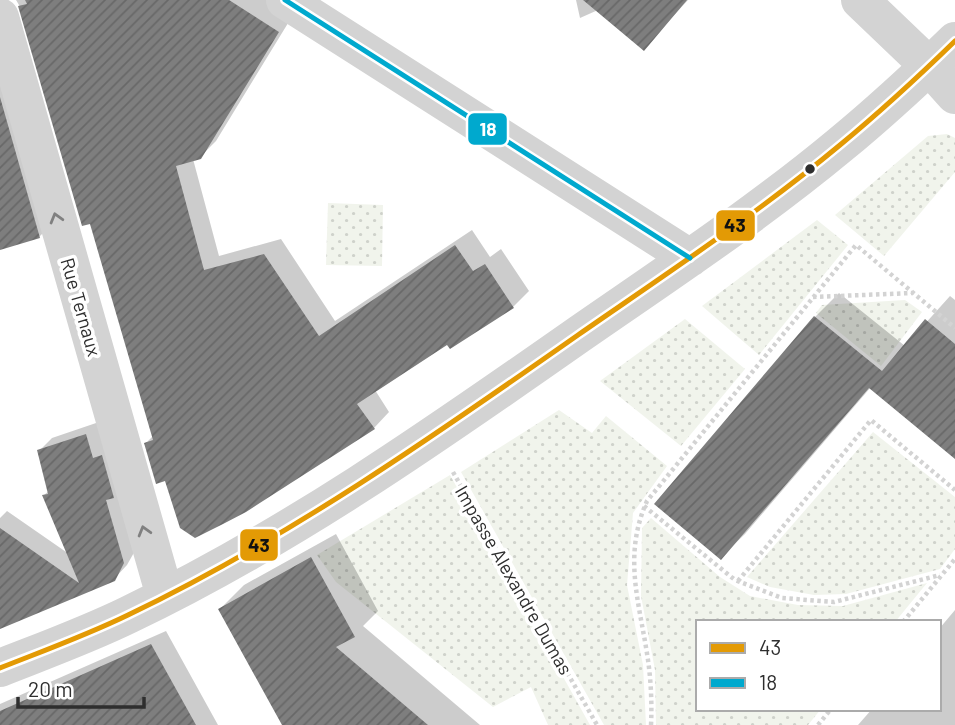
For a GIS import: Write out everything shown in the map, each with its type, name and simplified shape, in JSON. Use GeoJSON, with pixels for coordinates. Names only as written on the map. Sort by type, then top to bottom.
{"type":"FeatureCollection","features":[{"type":"Feature","properties":{"kind":"street"},"geometry":{"type":"LineString","coordinates":[[285,0],[690,258]]}},
{"type":"Feature","properties":{"kind":"street"},"geometry":{"type":"LineString","coordinates":[[860,0],[942,53],[955,95]]}},
{"type":"Feature","properties":{"kind":"street","name":"Rue Ternaux"},"geometry":{"type":"LineString","coordinates":[[0,17],[164,596]]}},
{"type":"Feature","properties":{"kind":"street"},"geometry":{"type":"LineString","coordinates":[[0,668],[118,620],[245,553],[338,498],[690,258],[838,147],[942,53]]}},
{"type":"Feature","properties":{"kind":"path"},"geometry":{"type":"LineString","coordinates":[[652,725],[649,661],[635,589],[635,529],[644,506],[856,245],[955,328]]}},
{"type":"Feature","properties":{"kind":"path"},"geometry":{"type":"LineString","coordinates":[[813,297],[914,293]]}},
{"type":"Feature","properties":{"kind":"path"},"geometry":{"type":"LineString","coordinates":[[738,581],[871,420],[955,490]]}},
{"type":"Feature","properties":{"kind":"path","name":"Impasse Alexandre Dumas"},"geometry":{"type":"LineString","coordinates":[[432,435],[597,725]]}},
{"type":"Feature","properties":{"kind":"path"},"geometry":{"type":"LineString","coordinates":[[644,506],[738,581],[782,598],[834,601],[940,575]]}},
{"type":"Feature","properties":{"kind":"path"},"geometry":{"type":"LineString","coordinates":[[905,620],[955,559]]}},
{"type":"Feature","properties":{"kind":"path"},"geometry":{"type":"LineString","coordinates":[[818,725],[829,711]]}},
{"type":"Feature","properties":{"kind":"shaded area"},"geometry":{"type":"Polygon","coordinates":[[[947,134],[955,138],[955,172],[884,256],[835,215],[928,136],[947,134]]]}},
{"type":"Feature","properties":{"kind":"shaded area"},"geometry":{"type":"Polygon","coordinates":[[[328,203],[383,205],[382,266],[326,265],[328,203]]]}},
{"type":"Feature","properties":{"kind":"shaded area"},"geometry":{"type":"Polygon","coordinates":[[[817,220],[848,245],[759,355],[702,306],[817,220]]]}},
{"type":"Feature","properties":{"kind":"shaded area"},"geometry":{"type":"Polygon","coordinates":[[[905,300],[922,312],[881,366],[816,313],[822,305],[905,300]]]}},
{"type":"Feature","properties":{"kind":"shaded area"},"geometry":{"type":"Polygon","coordinates":[[[685,319],[745,369],[681,446],[600,381],[685,319]]]}},
{"type":"Feature","properties":{"kind":"shaded area"},"geometry":{"type":"Polygon","coordinates":[[[559,410],[592,433],[606,416],[667,466],[633,513],[627,585],[643,665],[646,725],[604,725],[461,472],[559,410]]]}},
{"type":"Feature","properties":{"kind":"shaded area"},"geometry":{"type":"Polygon","coordinates":[[[873,432],[955,497],[955,549],[940,569],[846,594],[814,595],[770,587],[747,577],[873,432]]]}},
{"type":"Feature","properties":{"kind":"shaded area"},"geometry":{"type":"Polygon","coordinates":[[[450,475],[590,725],[548,725],[531,687],[493,707],[336,582],[317,555],[450,475]]]}},
{"type":"Feature","properties":{"kind":"shaded area"},"geometry":{"type":"Polygon","coordinates":[[[651,518],[720,577],[750,596],[798,605],[843,606],[927,583],[897,620],[696,620],[696,711],[819,711],[808,725],[656,725],[655,670],[641,596],[642,528],[651,518]]]}},
{"type":"Feature","properties":{"kind":"building"},"geometry":{"type":"Polygon","coordinates":[[[25,0],[229,0],[279,32],[201,159],[176,166],[204,270],[264,254],[319,336],[455,245],[473,271],[485,264],[514,308],[450,349],[447,345],[357,404],[375,429],[246,512],[195,538],[180,528],[165,481],[156,484],[144,443],[153,440],[90,224],[82,226],[18,6],[27,4],[25,0]]]}},
{"type":"Feature","properties":{"kind":"building"},"geometry":{"type":"Polygon","coordinates":[[[583,0],[687,0],[644,51],[583,0]]]}},
{"type":"Feature","properties":{"kind":"building"},"geometry":{"type":"Polygon","coordinates":[[[0,97],[40,238],[0,250],[0,97]]]}},
{"type":"Feature","properties":{"kind":"building"},"geometry":{"type":"Polygon","coordinates":[[[814,316],[882,371],[925,319],[955,344],[955,459],[869,388],[721,560],[654,504],[814,316]]]}},
{"type":"Feature","properties":{"kind":"building"},"geometry":{"type":"Polygon","coordinates":[[[86,434],[93,458],[102,455],[114,498],[106,500],[124,563],[115,581],[0,629],[0,528],[79,583],[42,495],[48,494],[37,450],[86,434]]]}},
{"type":"Feature","properties":{"kind":"building"},"geometry":{"type":"Polygon","coordinates":[[[311,557],[355,637],[336,647],[428,725],[282,725],[218,609],[311,557]]]}},
{"type":"Feature","properties":{"kind":"building"},"geometry":{"type":"Polygon","coordinates":[[[151,644],[196,725],[0,725],[0,711],[151,644]]]}},
{"type":"Feature","properties":{"kind":"transit line","name":"18"},"geometry":{"type":"LineString","coordinates":[[285,0],[690,258]]}},
{"type":"Feature","properties":{"kind":"transit line","name":"43"},"geometry":{"type":"LineString","coordinates":[[0,668],[97,629],[187,585],[302,520],[414,448],[776,195],[870,120],[955,41]]}}]}
